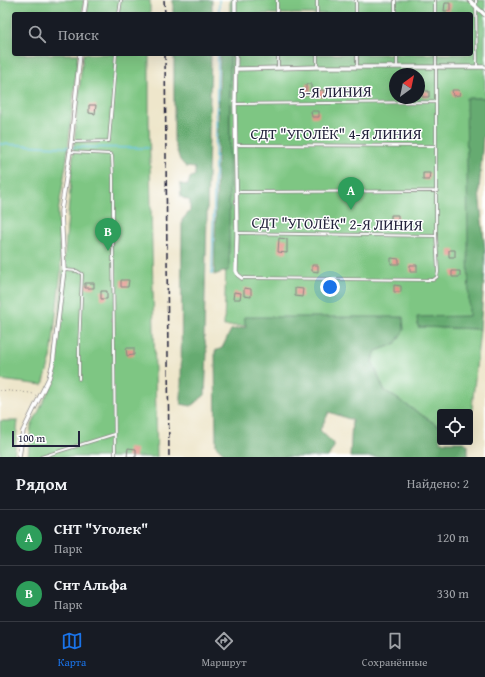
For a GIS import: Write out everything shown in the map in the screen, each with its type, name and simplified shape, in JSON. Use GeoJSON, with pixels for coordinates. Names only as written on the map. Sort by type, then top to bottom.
{"type":"FeatureCollection","features":[{"type":"Feature","properties":{"kind":"street"},"geometry":{"type":"LineString","coordinates":[[84,12],[86,0]]}},
{"type":"Feature","properties":{"kind":"street"},"geometry":{"type":"LineString","coordinates":[[235,0],[235,12]]}},
{"type":"Feature","properties":{"kind":"street"},"geometry":{"type":"LineString","coordinates":[[469,0],[485,15]]}},
{"type":"Feature","properties":{"kind":"street"},"geometry":{"type":"LineString","coordinates":[[19,457],[23,431],[49,378],[53,363],[64,270],[61,211],[70,152],[80,56]]}},
{"type":"Feature","properties":{"kind":"street"},"geometry":{"type":"LineString","coordinates":[[236,56],[236,271],[242,278]]}},
{"type":"Feature","properties":{"kind":"street"},"geometry":{"type":"LineString","coordinates":[[236,70],[317,67],[485,66]]}},
{"type":"Feature","properties":{"kind":"lane"},"geometry":{"type":"LineString","coordinates":[[119,12],[121,0]]}},
{"type":"Feature","properties":{"kind":"lane"},"geometry":{"type":"LineString","coordinates":[[277,0],[277,12]]}},
{"type":"Feature","properties":{"kind":"lane"},"geometry":{"type":"LineString","coordinates":[[317,0],[317,12]]}},
{"type":"Feature","properties":{"kind":"lane"},"geometry":{"type":"LineString","coordinates":[[356,0],[356,12]]}},
{"type":"Feature","properties":{"kind":"lane"},"geometry":{"type":"LineString","coordinates":[[395,0],[395,12]]}},
{"type":"Feature","properties":{"kind":"lane"},"geometry":{"type":"LineString","coordinates":[[435,0],[435,12]]}},
{"type":"Feature","properties":{"kind":"lane"},"geometry":{"type":"LineString","coordinates":[[476,0],[477,67]]}},
{"type":"Feature","properties":{"kind":"lane"},"geometry":{"type":"LineString","coordinates":[[71,142],[109,141],[116,56]]}},
{"type":"Feature","properties":{"kind":"lane"},"geometry":{"type":"LineString","coordinates":[[278,56],[278,68]]}},
{"type":"Feature","properties":{"kind":"lane"},"geometry":{"type":"LineString","coordinates":[[317,56],[317,67]]}},
{"type":"Feature","properties":{"kind":"lane"},"geometry":{"type":"LineString","coordinates":[[357,56],[357,67]]}},
{"type":"Feature","properties":{"kind":"lane"},"geometry":{"type":"LineString","coordinates":[[397,56],[397,67]]}},
{"type":"Feature","properties":{"kind":"lane"},"geometry":{"type":"LineString","coordinates":[[242,278],[433,280],[437,277],[436,56]]}},
{"type":"Feature","properties":{"kind":"lane","name":"5-Я ЛИНИЯ"},"geometry":{"type":"LineString","coordinates":[[235,104],[436,102]]}},
{"type":"Feature","properties":{"kind":"lane","name":"СДТ \"УГОЛЁК\" 4-Я ЛИНИЯ"},"geometry":{"type":"LineString","coordinates":[[236,145],[436,146]]}},
{"type":"Feature","properties":{"kind":"lane"},"geometry":{"type":"LineString","coordinates":[[70,152],[110,154],[112,156],[115,457]]}},
{"type":"Feature","properties":{"kind":"lane"},"geometry":{"type":"LineString","coordinates":[[236,192],[436,190]]}},
{"type":"Feature","properties":{"kind":"lane","name":"СДТ \"УГОЛЁК\" 2-Я ЛИНИЯ"},"geometry":{"type":"LineString","coordinates":[[237,233],[436,236]]}},
{"type":"Feature","properties":{"kind":"lane"},"geometry":{"type":"LineString","coordinates":[[64,270],[77,271],[82,274],[79,348],[80,379]]}},
{"type":"Feature","properties":{"kind":"lane"},"geometry":{"type":"LineString","coordinates":[[41,457],[115,434]]}},
{"type":"Feature","properties":{"kind":"path"},"geometry":{"type":"LineString","coordinates":[[0,390],[31,393],[39,397]]}},
{"type":"Feature","properties":{"kind":"green space"},"geometry":{"type":"Polygon","coordinates":[[[0,0],[84,0],[82,12],[12,12],[12,56],[78,56],[67,158],[58,213],[61,271],[51,358],[43,385],[0,380],[0,0]]]}},
{"type":"Feature","properties":{"kind":"green space"},"geometry":{"type":"Polygon","coordinates":[[[88,0],[150,0],[150,12],[87,12],[88,0]]]}},
{"type":"Feature","properties":{"kind":"green space"},"geometry":{"type":"Polygon","coordinates":[[[173,0],[212,0],[212,12],[173,12],[173,0]]]}},
{"type":"Feature","properties":{"kind":"green space"},"geometry":{"type":"Polygon","coordinates":[[[230,0],[485,0],[485,98],[475,98],[474,322],[418,327],[480,329],[472,409],[437,409],[437,425],[384,390],[372,361],[376,351],[395,344],[403,324],[224,326],[230,145],[230,56],[473,56],[473,12],[230,12],[230,0]]]}},
{"type":"Feature","properties":{"kind":"green space"},"geometry":{"type":"Polygon","coordinates":[[[83,56],[149,56],[149,122],[157,457],[28,457],[31,427],[54,380],[83,56]]]}},
{"type":"Feature","properties":{"kind":"green space"},"geometry":{"type":"Polygon","coordinates":[[[174,56],[211,56],[204,336],[207,352],[205,395],[191,406],[181,404],[182,220],[190,211],[190,201],[181,197],[180,184],[188,185],[190,178],[195,175],[195,168],[186,167],[180,160],[174,141],[174,56]]]}},
{"type":"Feature","properties":{"kind":"green space"},"geometry":{"type":"Polygon","coordinates":[[[220,56],[230,56],[229,270],[214,275],[220,56]]]}},
{"type":"Feature","properties":{"kind":"green space"},"geometry":{"type":"Polygon","coordinates":[[[466,98],[485,98],[485,133],[483,137],[479,191],[485,251],[485,271],[480,329],[418,327],[417,317],[469,316],[466,98]]]}},
{"type":"Feature","properties":{"kind":"green space"},"geometry":{"type":"Polygon","coordinates":[[[244,317],[403,317],[404,330],[395,344],[376,351],[372,361],[384,390],[437,425],[437,445],[468,445],[468,457],[350,457],[352,420],[329,412],[320,430],[335,445],[328,457],[228,457],[216,446],[215,351],[222,348],[231,330],[246,327],[244,317]]]}},
{"type":"Feature","properties":{"kind":"green space"},"geometry":{"type":"Polygon","coordinates":[[[0,421],[18,421],[14,457],[0,457],[0,421]]]}},
{"type":"Feature","properties":{"kind":"building"},"geometry":{"type":"Polygon","coordinates":[[[445,3],[450,3],[450,11],[444,11],[445,3]]]}},
{"type":"Feature","properties":{"kind":"building"},"geometry":{"type":"Polygon","coordinates":[[[306,84],[311,84],[311,94],[306,95],[306,84]]]}},
{"type":"Feature","properties":{"kind":"building"},"geometry":{"type":"Polygon","coordinates":[[[317,90],[324,90],[324,97],[317,97],[317,90]]]}},
{"type":"Feature","properties":{"kind":"building"},"geometry":{"type":"Polygon","coordinates":[[[452,90],[459,90],[460,95],[453,96],[452,90]]]}},
{"type":"Feature","properties":{"kind":"building"},"geometry":{"type":"Polygon","coordinates":[[[425,91],[429,91],[429,97],[425,97],[425,91]]]}},
{"type":"Feature","properties":{"kind":"building"},"geometry":{"type":"Polygon","coordinates":[[[89,105],[96,105],[95,114],[89,113],[89,105]]]}},
{"type":"Feature","properties":{"kind":"building"},"geometry":{"type":"Polygon","coordinates":[[[311,111],[319,111],[319,117],[312,117],[311,111]]]}},
{"type":"Feature","properties":{"kind":"building"},"geometry":{"type":"Polygon","coordinates":[[[423,173],[430,173],[429,180],[423,180],[423,173]]]}},
{"type":"Feature","properties":{"kind":"building"},"geometry":{"type":"Polygon","coordinates":[[[391,215],[398,215],[398,222],[391,222],[391,215]]]}},
{"type":"Feature","properties":{"kind":"building"},"geometry":{"type":"Polygon","coordinates":[[[279,238],[287,239],[287,253],[278,252],[279,238]]]}},
{"type":"Feature","properties":{"kind":"building"},"geometry":{"type":"Polygon","coordinates":[[[449,250],[455,250],[455,257],[449,257],[449,250]]]}},
{"type":"Feature","properties":{"kind":"building"},"geometry":{"type":"Polygon","coordinates":[[[391,258],[399,259],[399,264],[391,264],[391,258]]]}},
{"type":"Feature","properties":{"kind":"building"},"geometry":{"type":"Polygon","coordinates":[[[312,265],[318,265],[318,272],[312,271],[312,265]]]}},
{"type":"Feature","properties":{"kind":"building"},"geometry":{"type":"Polygon","coordinates":[[[410,265],[417,265],[417,272],[410,272],[410,265]]]}},
{"type":"Feature","properties":{"kind":"building"},"geometry":{"type":"Polygon","coordinates":[[[452,271],[460,271],[460,277],[452,277],[452,271]]]}},
{"type":"Feature","properties":{"kind":"building"},"geometry":{"type":"Polygon","coordinates":[[[121,280],[129,280],[128,287],[121,287],[121,280]]]}},
{"type":"Feature","properties":{"kind":"building"},"geometry":{"type":"Polygon","coordinates":[[[85,283],[94,283],[94,288],[85,288],[85,283]]]}},
{"type":"Feature","properties":{"kind":"building"},"geometry":{"type":"Polygon","coordinates":[[[394,285],[401,286],[401,292],[394,292],[394,285]]]}},
{"type":"Feature","properties":{"kind":"building"},"geometry":{"type":"Polygon","coordinates":[[[244,288],[251,289],[251,297],[244,296],[244,288]]]}},
{"type":"Feature","properties":{"kind":"building"},"geometry":{"type":"Polygon","coordinates":[[[295,288],[303,289],[302,297],[295,296],[295,288]]]}},
{"type":"Feature","properties":{"kind":"building"},"geometry":{"type":"Polygon","coordinates":[[[101,291],[107,291],[107,299],[101,299],[101,291]]]}},
{"type":"Feature","properties":{"kind":"building"},"geometry":{"type":"Polygon","coordinates":[[[234,292],[241,293],[240,299],[233,299],[234,292]]]}},
{"type":"Feature","properties":{"kind":"building"},"geometry":{"type":"Polygon","coordinates":[[[126,348],[134,348],[134,355],[127,356],[126,348]]]}},
{"type":"Feature","properties":{"kind":"building"},"geometry":{"type":"Polygon","coordinates":[[[128,448],[136,449],[136,457],[127,457],[128,448]]]}},
{"type":"Feature","properties":{"kind":"waterway"},"geometry":{"type":"LineString","coordinates":[[219,0],[219,12]]}},
{"type":"Feature","properties":{"kind":"waterway"},"geometry":{"type":"LineString","coordinates":[[212,274],[218,56]]}},
{"type":"Feature","properties":{"kind":"waterway"},"geometry":{"type":"LineString","coordinates":[[0,144],[62,147],[148,148]]}},
{"type":"Feature","properties":{"kind":"railway"},"geometry":{"type":"LineString","coordinates":[[164,0],[165,12]]}},
{"type":"Feature","properties":{"kind":"railway"},"geometry":{"type":"LineString","coordinates":[[165,56],[169,457]]}},
{"type":"Feature","properties":{"kind":"place","name":"СНТ \"Уголек\""},"geometry":{"type":"Point","coordinates":[351,210]}},
{"type":"Feature","properties":{"kind":"place","name":"Снт Альфа"},"geometry":{"type":"Point","coordinates":[108,251]}}]}
